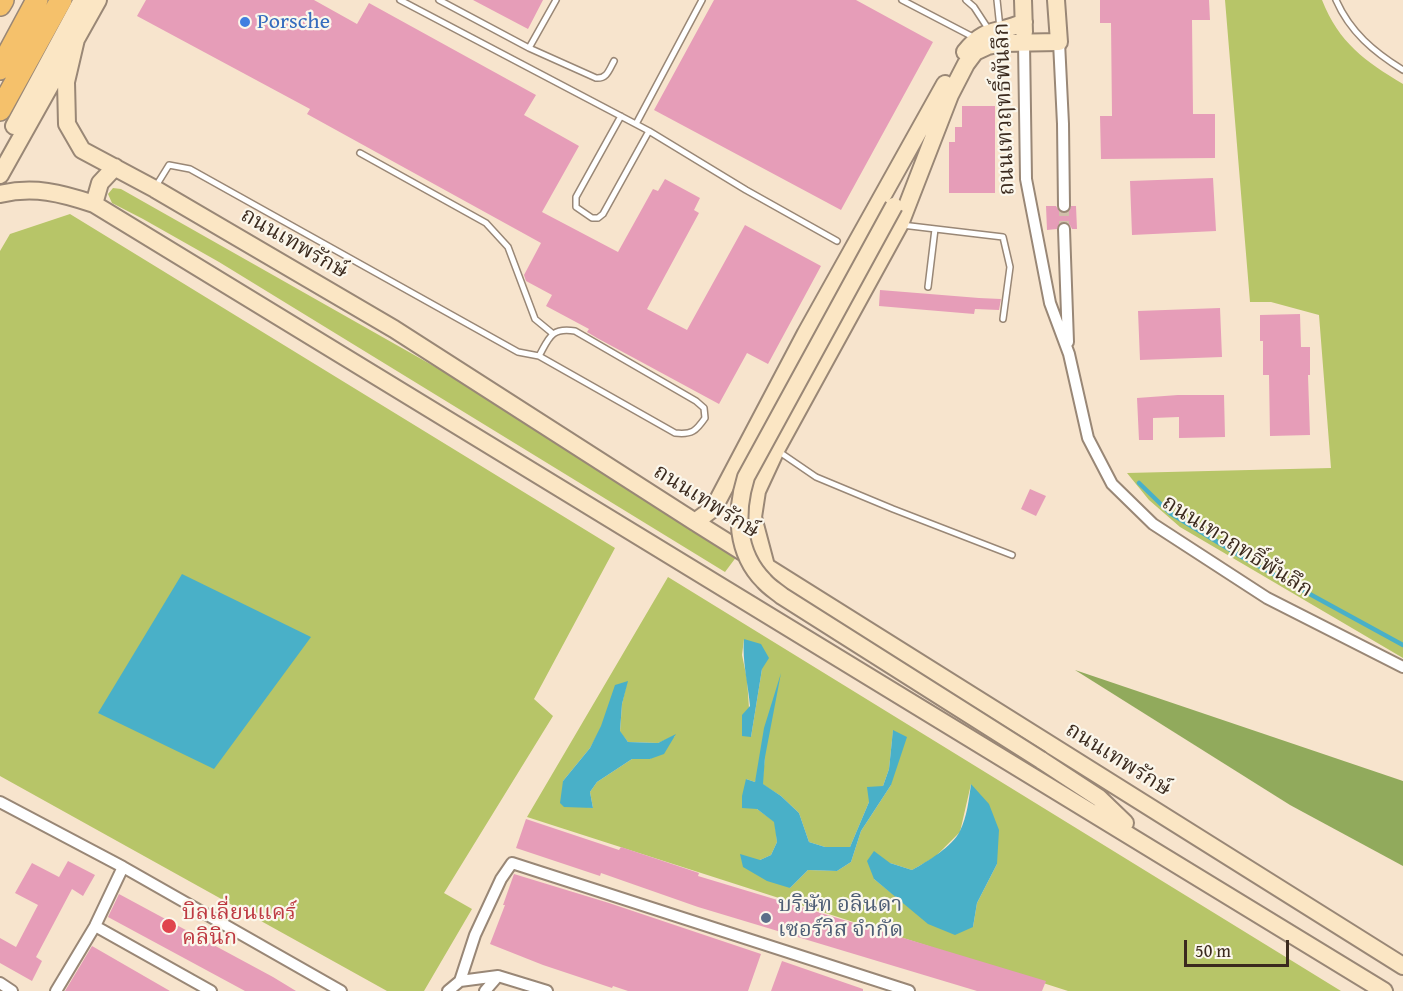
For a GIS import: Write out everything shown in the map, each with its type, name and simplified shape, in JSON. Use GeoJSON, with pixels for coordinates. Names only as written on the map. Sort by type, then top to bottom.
{"type":"FeatureCollection","features":[{"type":"Feature","properties":{"kind":"highway"},"geometry":{"type":"LineString","coordinates":[[0,5],[3,0]]}},
{"type":"Feature","properties":{"kind":"highway"},"geometry":{"type":"LineString","coordinates":[[0,52],[28,0]]}},
{"type":"Feature","properties":{"kind":"highway"},"geometry":{"type":"LineString","coordinates":[[0,69],[37,0]]}},
{"type":"Feature","properties":{"kind":"highway"},"geometry":{"type":"LineString","coordinates":[[0,110],[61,0]]}},
{"type":"Feature","properties":{"kind":"main road"},"geometry":{"type":"LineString","coordinates":[[0,152],[82,0]]}},
{"type":"Feature","properties":{"kind":"main road"},"geometry":{"type":"LineString","coordinates":[[0,175],[98,0]]}},
{"type":"Feature","properties":{"kind":"main road","name":"ถนนเทวฤทธิ์พันลึก"},"geometry":{"type":"LineString","coordinates":[[1023,0],[1024,42]]}},
{"type":"Feature","properties":{"kind":"main road"},"geometry":{"type":"LineString","coordinates":[[766,566],[753,517],[757,491],[776,450],[900,224],[950,95],[975,52],[988,46],[1024,42],[1059,42],[1056,0]]}},
{"type":"Feature","properties":{"kind":"main road"},"geometry":{"type":"LineString","coordinates":[[695,522],[711,510],[806,333],[941,91],[967,50],[989,33],[1024,22]]}},
{"type":"Feature","properties":{"kind":"main road","name":"ถนนเทพรักษ์"},"geometry":{"type":"LineString","coordinates":[[77,35],[66,82],[67,124],[82,150],[155,189],[394,329],[695,522],[1403,966]]}},
{"type":"Feature","properties":{"kind":"main road"},"geometry":{"type":"LineString","coordinates":[[941,91],[894,206],[746,477],[738,521],[742,542],[750,563],[764,582],[782,596],[1099,798],[1150,846]]}},
{"type":"Feature","properties":{"kind":"main road"},"geometry":{"type":"LineString","coordinates":[[94,204],[100,183],[115,167]]}},
{"type":"Feature","properties":{"kind":"main road"},"geometry":{"type":"LineString","coordinates":[[0,194],[18,189],[58,192],[94,204],[1150,846],[1384,991]]}},
{"type":"Feature","properties":{"kind":"main road"},"geometry":{"type":"LineString","coordinates":[[727,482],[731,496],[736,499],[750,497],[757,491]]}},
{"type":"Feature","properties":{"kind":"street","name":"ถนนเทวฤทธิ์พันลึก"},"geometry":{"type":"LineString","coordinates":[[1024,42],[1026,180],[1050,303],[1069,354],[1088,438],[1112,484],[1153,524],[1267,598],[1403,667]]}},
{"type":"Feature","properties":{"kind":"street"},"geometry":{"type":"LineString","coordinates":[[1059,42],[1064,206]]}},
{"type":"Feature","properties":{"kind":"street","name":"ถนนเทวฤทธิ์พันลึก"},"geometry":{"type":"LineString","coordinates":[[1064,229],[1069,354]]}},
{"type":"Feature","properties":{"kind":"street"},"geometry":{"type":"LineString","coordinates":[[0,802],[123,867],[341,991]]}},
{"type":"Feature","properties":{"kind":"street"},"geometry":{"type":"LineString","coordinates":[[448,991],[460,981],[475,935],[501,879],[512,863],[909,991]]}},
{"type":"Feature","properties":{"kind":"street"},"geometry":{"type":"LineString","coordinates":[[56,991],[95,926],[123,867]]}},
{"type":"Feature","properties":{"kind":"street"},"geometry":{"type":"LineString","coordinates":[[95,926],[211,991]]}},
{"type":"Feature","properties":{"kind":"street"},"geometry":{"type":"LineString","coordinates":[[460,981],[498,976],[547,991]]}},
{"type":"Feature","properties":{"kind":"street"},"geometry":{"type":"LineString","coordinates":[[485,991],[498,976]]}},
{"type":"Feature","properties":{"kind":"street"},"geometry":{"type":"LineString","coordinates":[[0,983],[12,991]]}},
{"type":"Feature","properties":{"kind":"lane"},"geometry":{"type":"LineString","coordinates":[[400,0],[649,131],[746,190],[837,241]]}},
{"type":"Feature","properties":{"kind":"lane"},"geometry":{"type":"LineString","coordinates":[[439,0],[530,48],[596,78],[601,79],[607,76],[614,61]]}},
{"type":"Feature","properties":{"kind":"lane"},"geometry":{"type":"LineString","coordinates":[[530,48],[556,0]]}},
{"type":"Feature","properties":{"kind":"lane"},"geometry":{"type":"LineString","coordinates":[[636,124],[702,0]]}},
{"type":"Feature","properties":{"kind":"lane"},"geometry":{"type":"LineString","coordinates":[[902,0],[989,33]]}},
{"type":"Feature","properties":{"kind":"lane"},"geometry":{"type":"LineString","coordinates":[[966,0],[974,7],[989,33]]}},
{"type":"Feature","properties":{"kind":"lane"},"geometry":{"type":"LineString","coordinates":[[989,33],[997,0]]}},
{"type":"Feature","properties":{"kind":"lane"},"geometry":{"type":"LineString","coordinates":[[1336,0],[1346,19],[1361,39],[1403,70]]}},
{"type":"Feature","properties":{"kind":"lane"},"geometry":{"type":"LineString","coordinates":[[621,116],[576,197],[576,207],[592,218],[598,218],[603,214],[649,131]]}},
{"type":"Feature","properties":{"kind":"lane"},"geometry":{"type":"LineString","coordinates":[[360,153],[486,223],[508,247],[535,319],[552,333]]}},
{"type":"Feature","properties":{"kind":"lane"},"geometry":{"type":"LineString","coordinates":[[155,189],[169,165],[190,169],[518,352],[538,356],[675,433],[688,435],[695,432],[705,418],[704,408],[696,401],[575,331],[563,329],[552,333],[538,356]]}},
{"type":"Feature","properties":{"kind":"lane"},"geometry":{"type":"LineString","coordinates":[[900,224],[1003,237],[1010,267],[1003,319]]}},
{"type":"Feature","properties":{"kind":"lane"},"geometry":{"type":"LineString","coordinates":[[928,287],[935,229]]}},
{"type":"Feature","properties":{"kind":"lane"},"geometry":{"type":"LineString","coordinates":[[776,450],[816,477],[1012,555]]}},
{"type":"Feature","properties":{"kind":"green space"},"geometry":{"type":"Polygon","coordinates":[[[1225,0],[1322,0],[1336,28],[1355,50],[1403,84],[1403,658],[1180,527],[1149,500],[1127,473],[1331,468],[1319,315],[1271,302],[1250,302],[1225,0]]]}},
{"type":"Feature","properties":{"kind":"green space"},"geometry":{"type":"Polygon","coordinates":[[[113,188],[121,189],[446,373],[657,508],[737,556],[725,572],[219,262],[112,203],[108,194],[113,188]]]}},
{"type":"Feature","properties":{"kind":"green space"},"geometry":{"type":"Polygon","coordinates":[[[70,214],[615,548],[534,699],[553,716],[444,893],[472,909],[424,991],[387,991],[0,776],[0,251],[10,234],[70,214]]]}},
{"type":"Feature","properties":{"kind":"green space"},"geometry":{"type":"Polygon","coordinates":[[[668,577],[1341,991],[1068,991],[527,817],[668,577]],[[744,639],[742,655],[747,679],[751,737],[762,669],[744,639]],[[627,682],[590,748],[563,781],[580,806],[593,808],[590,792],[597,782],[632,759],[650,759],[675,736],[658,743],[628,742],[620,732],[622,704],[627,682]],[[893,730],[889,769],[883,786],[869,802],[850,847],[825,847],[809,842],[799,813],[781,796],[762,784],[765,757],[755,782],[746,779],[757,809],[775,822],[777,842],[771,855],[760,860],[790,888],[808,870],[837,871],[851,862],[861,831],[891,785],[893,730]],[[971,784],[960,832],[935,857],[912,870],[890,863],[874,879],[895,896],[973,927],[977,903],[997,864],[971,784]]]}},
{"type":"Feature","properties":{"kind":"green space"},"geometry":{"type":"Polygon","coordinates":[[[1075,670],[1403,781],[1403,866],[1290,805],[1075,670]]]}},
{"type":"Feature","properties":{"kind":"water"},"geometry":{"type":"Polygon","coordinates":[[[182,574],[311,637],[214,769],[98,713],[182,574]]]}},
{"type":"Feature","properties":{"kind":"water"},"geometry":{"type":"Polygon","coordinates":[[[744,639],[761,644],[769,658],[762,669],[751,737],[742,736],[742,715],[750,706],[744,664],[744,639]]]}},
{"type":"Feature","properties":{"kind":"water"},"geometry":{"type":"Polygon","coordinates":[[[781,673],[765,757],[763,784],[781,796],[799,813],[809,842],[825,847],[850,847],[869,802],[867,787],[883,786],[889,769],[893,730],[907,737],[891,785],[861,831],[851,862],[837,871],[808,870],[790,888],[767,881],[743,867],[740,854],[760,860],[771,855],[777,842],[774,822],[757,809],[742,808],[742,796],[746,779],[755,782],[764,728],[781,673]]]}},
{"type":"Feature","properties":{"kind":"water"},"geometry":{"type":"Polygon","coordinates":[[[628,681],[622,704],[620,731],[628,742],[658,743],[676,734],[664,754],[650,759],[632,759],[597,782],[590,792],[593,808],[564,807],[560,803],[563,781],[590,748],[601,726],[615,685],[628,681]]]}},
{"type":"Feature","properties":{"kind":"water"},"geometry":{"type":"Polygon","coordinates":[[[971,784],[989,804],[999,830],[997,864],[977,903],[973,927],[955,935],[928,924],[874,879],[867,861],[874,851],[890,863],[912,870],[939,853],[960,831],[966,814],[971,784]]]}},
{"type":"Feature","properties":{"kind":"building"},"geometry":{"type":"Polygon","coordinates":[[[146,0],[314,0],[357,24],[369,3],[536,95],[524,115],[579,146],[542,212],[618,252],[653,189],[658,191],[665,179],[700,198],[694,210],[699,213],[647,309],[687,330],[745,225],[821,266],[768,364],[747,353],[719,404],[597,338],[587,332],[589,329],[546,306],[552,295],[526,281],[524,275],[541,243],[307,114],[310,109],[137,16],[146,0]]]}},
{"type":"Feature","properties":{"kind":"building"},"geometry":{"type":"Polygon","coordinates":[[[473,0],[543,0],[528,29],[473,0]]]}},
{"type":"Feature","properties":{"kind":"building"},"geometry":{"type":"Polygon","coordinates":[[[714,0],[856,0],[933,42],[841,210],[654,110],[714,0]]]}},
{"type":"Feature","properties":{"kind":"building"},"geometry":{"type":"Polygon","coordinates":[[[1100,0],[1209,0],[1210,20],[1192,20],[1193,114],[1215,114],[1215,158],[1101,159],[1100,116],[1112,116],[1111,23],[1100,23],[1100,0]]]}},
{"type":"Feature","properties":{"kind":"building"},"geometry":{"type":"Polygon","coordinates":[[[962,106],[995,106],[995,193],[949,193],[949,142],[955,142],[955,127],[962,127],[962,106]]]}},
{"type":"Feature","properties":{"kind":"building"},"geometry":{"type":"Polygon","coordinates":[[[1213,178],[1216,231],[1132,235],[1130,181],[1213,178]]]}},
{"type":"Feature","properties":{"kind":"building"},"geometry":{"type":"Polygon","coordinates":[[[1046,206],[1056,206],[1060,212],[1065,213],[1070,210],[1071,206],[1076,206],[1077,229],[1072,229],[1064,222],[1060,223],[1057,229],[1047,230],[1046,206]]]}},
{"type":"Feature","properties":{"kind":"building"},"geometry":{"type":"Polygon","coordinates":[[[880,290],[1001,299],[999,310],[975,309],[974,314],[879,306],[880,290]]]}},
{"type":"Feature","properties":{"kind":"building"},"geometry":{"type":"Polygon","coordinates":[[[1220,308],[1222,357],[1140,360],[1138,311],[1220,308]]]}},
{"type":"Feature","properties":{"kind":"building"},"geometry":{"type":"Polygon","coordinates":[[[1300,314],[1301,347],[1310,347],[1310,375],[1308,375],[1310,435],[1270,436],[1269,375],[1263,375],[1260,315],[1300,314]]]}},
{"type":"Feature","properties":{"kind":"building"},"geometry":{"type":"Polygon","coordinates":[[[1224,395],[1225,437],[1179,438],[1179,417],[1153,418],[1153,440],[1139,440],[1137,398],[1224,395]]]}},
{"type":"Feature","properties":{"kind":"building"},"geometry":{"type":"Polygon","coordinates":[[[1030,489],[1046,496],[1036,516],[1021,509],[1030,489]]]}},
{"type":"Feature","properties":{"kind":"building"},"geometry":{"type":"Polygon","coordinates":[[[526,819],[619,850],[621,847],[699,873],[698,876],[1046,981],[1042,991],[977,991],[698,907],[601,873],[600,876],[516,848],[526,819]]]}},
{"type":"Feature","properties":{"kind":"building"},"geometry":{"type":"Polygon","coordinates":[[[68,861],[95,875],[83,896],[72,889],[36,957],[42,961],[32,981],[0,963],[0,938],[16,947],[38,905],[15,893],[32,863],[59,877],[68,861]]]}},
{"type":"Feature","properties":{"kind":"building"},"geometry":{"type":"Polygon","coordinates":[[[514,874],[761,954],[748,991],[628,991],[613,986],[612,988],[543,965],[490,944],[514,874]]]}},
{"type":"Feature","properties":{"kind":"building"},"geometry":{"type":"Polygon","coordinates":[[[119,894],[296,991],[245,991],[108,917],[119,894]]]}},
{"type":"Feature","properties":{"kind":"building"},"geometry":{"type":"Polygon","coordinates":[[[92,946],[170,991],[65,991],[92,946]]]}},
{"type":"Feature","properties":{"kind":"building"},"geometry":{"type":"Polygon","coordinates":[[[782,961],[863,989],[863,991],[771,991],[782,961]]]}},
{"type":"Feature","properties":{"kind":"waterway"},"geometry":{"type":"LineString","coordinates":[[1139,483],[1170,513],[1242,557],[1403,645]]}},
{"type":"Feature","properties":{"kind":"tunnel"},"geometry":{"type":"LineString","coordinates":[[1064,206],[1064,229]]}},
{"type":"Feature","properties":{"kind":"place","name":"Porsche"},"geometry":{"type":"Point","coordinates":[245,22]}},
{"type":"Feature","properties":{"kind":"place","name":"บริษัท อลินดา เซอร์วิส จำกัด"},"geometry":{"type":"Point","coordinates":[766,918]}},
{"type":"Feature","properties":{"kind":"place","name":"บิลเลี่ยนแคร์ คลินิก"},"geometry":{"type":"Point","coordinates":[169,926]}}]}
